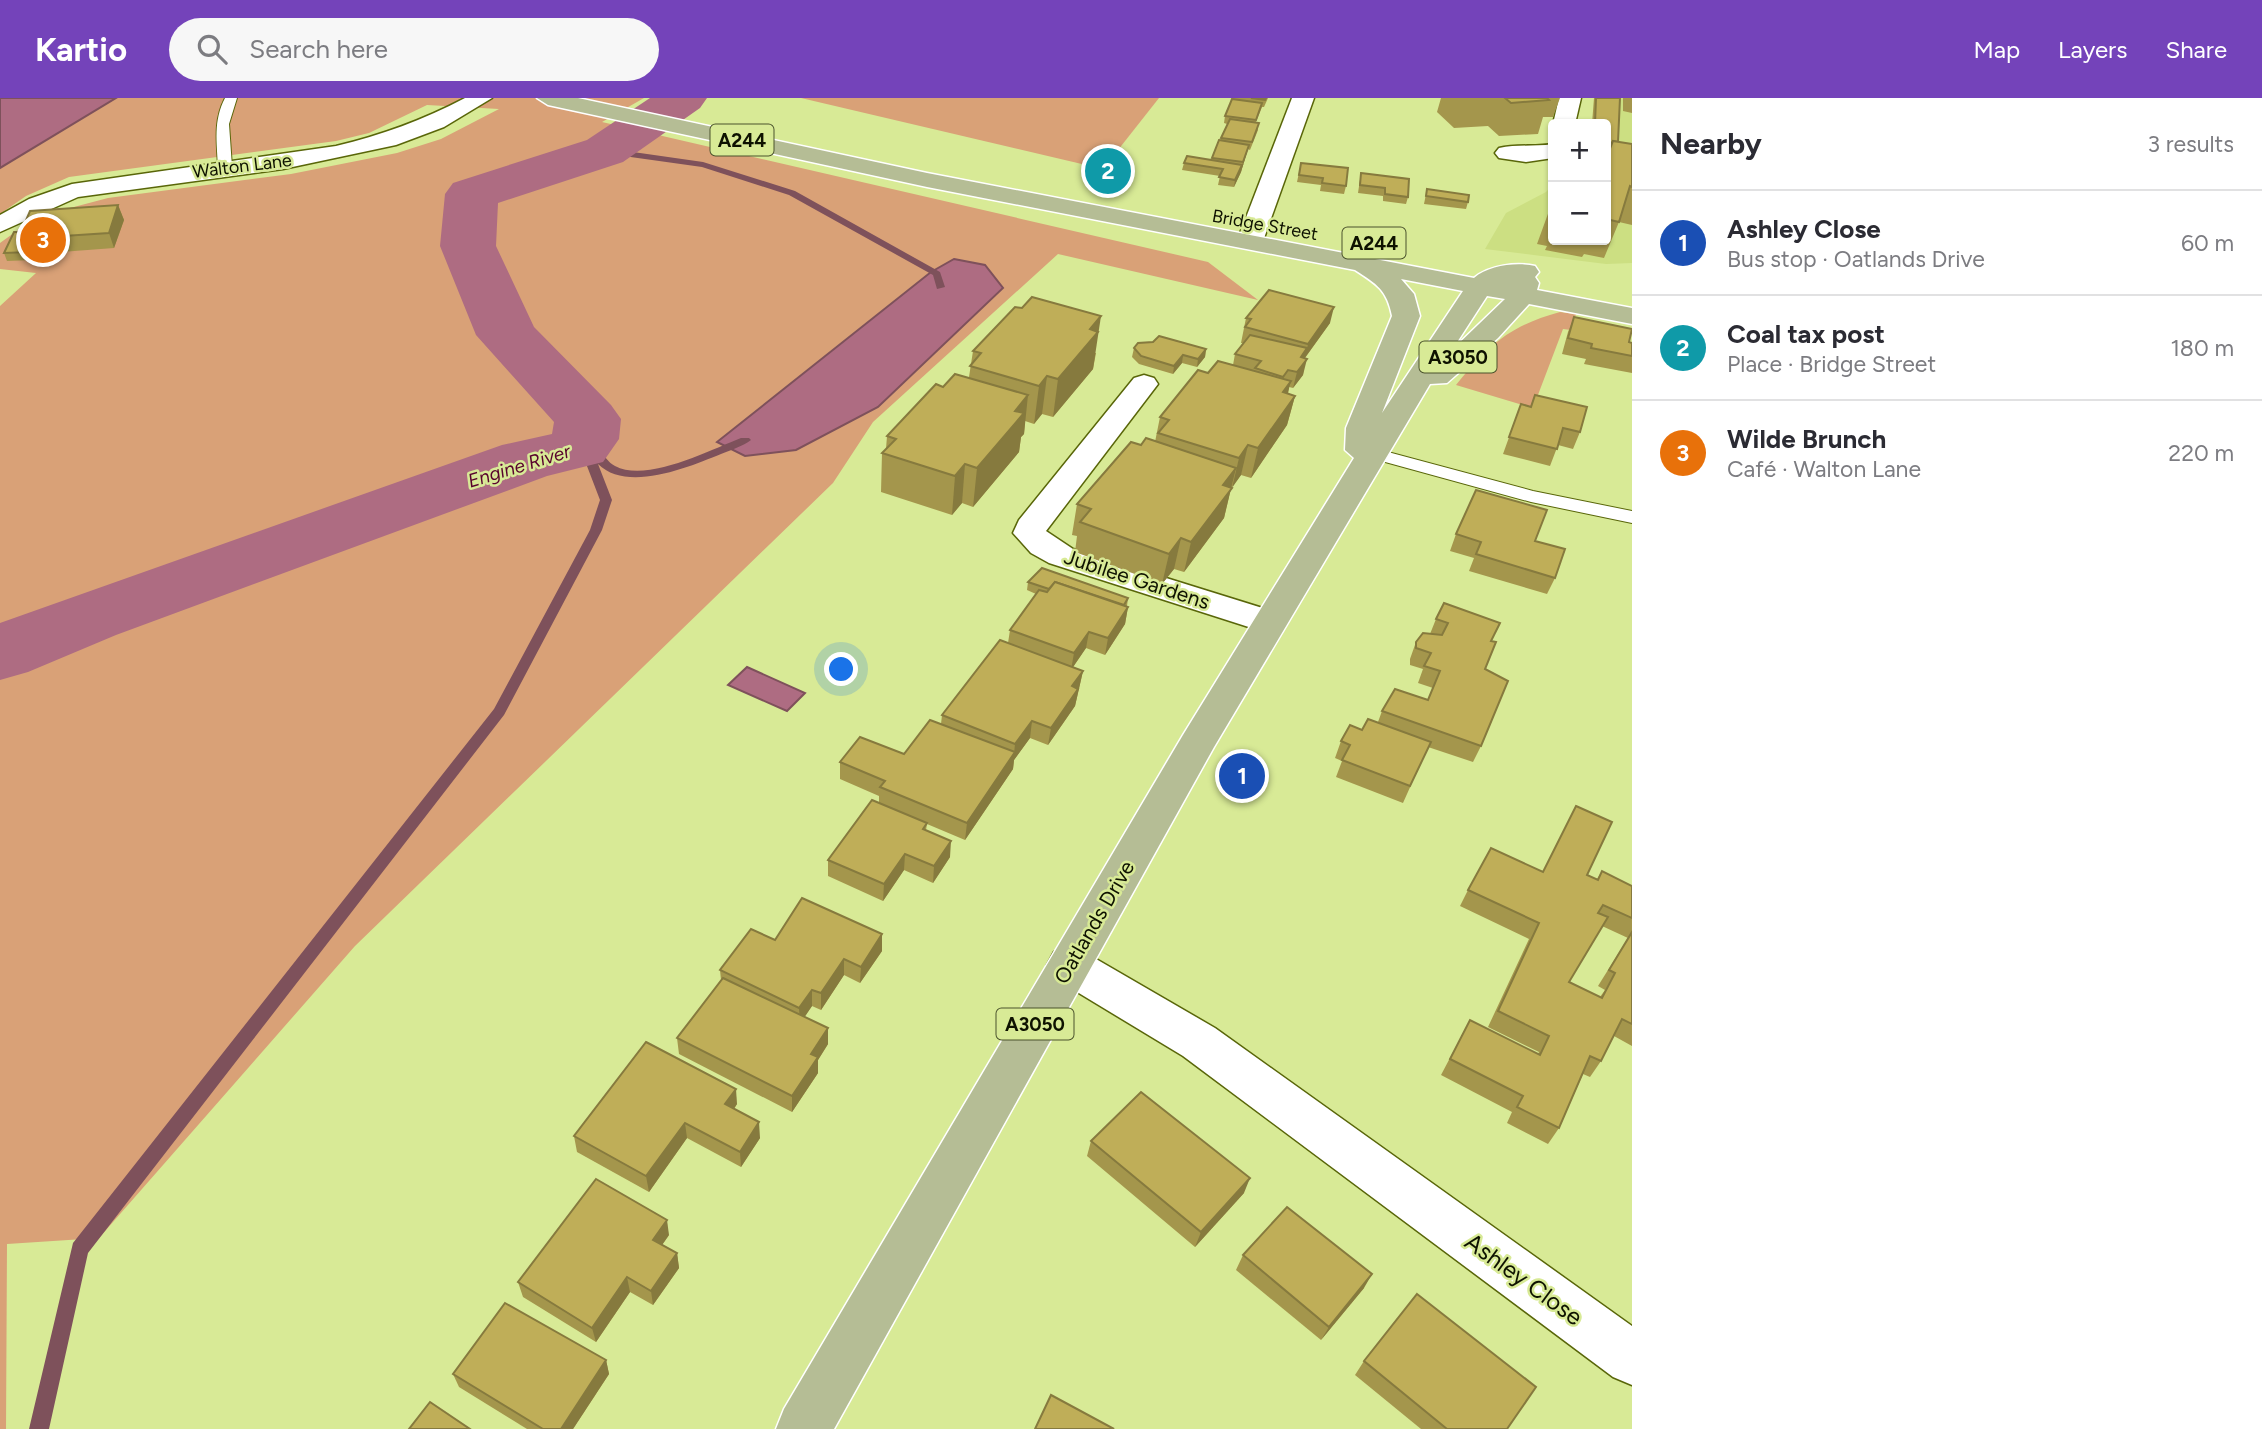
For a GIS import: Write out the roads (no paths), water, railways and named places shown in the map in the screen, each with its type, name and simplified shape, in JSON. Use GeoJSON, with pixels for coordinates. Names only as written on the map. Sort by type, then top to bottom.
{"type":"FeatureCollection","features":[{"type":"Feature","properties":{"kind":"main road","name":"A244"},"geometry":{"type":"LineString","coordinates":[[609,98],[932,175]]}},
{"type":"Feature","properties":{"kind":"main road","name":"A244"},"geometry":{"type":"LineString","coordinates":[[552,99],[932,175]]}},
{"type":"Feature","properties":{"kind":"main road","name":"Bridge Street"},"geometry":{"type":"LineString","coordinates":[[932,175],[1506,278]]}},
{"type":"Feature","properties":{"kind":"main road","name":"Bridge Street"},"geometry":{"type":"LineString","coordinates":[[1254,232],[1356,262],[1620,291]]}},
{"type":"Feature","properties":{"kind":"main road"},"geometry":{"type":"LineString","coordinates":[[1356,262],[1392,284],[1401,294],[1406,316],[1361,428],[1366,465]]}},
{"type":"Feature","properties":{"kind":"main road","name":"A244"},"geometry":{"type":"LineString","coordinates":[[1506,278],[1632,315]]}},
{"type":"Feature","properties":{"kind":"main road","name":"Oatlands Drive"},"geometry":{"type":"LineString","coordinates":[[1392,420],[1513,308],[1506,278]]}},
{"type":"Feature","properties":{"kind":"main road","name":"Oatlands Drive"},"geometry":{"type":"LineString","coordinates":[[804,1429],[1069,965],[1392,420],[1506,278]]}},
{"type":"Feature","properties":{"kind":"main road"},"geometry":{"type":"LineString","coordinates":[[1620,291],[1601,294],[1601,300],[1632,315]]}},
{"type":"Feature","properties":{"kind":"street","name":"Walton Lane"},"geometry":{"type":"LineString","coordinates":[[0,225],[38,204],[72,191],[225,167],[313,158],[374,145],[436,124],[481,98]]}},
{"type":"Feature","properties":{"kind":"street"},"geometry":{"type":"LineString","coordinates":[[1254,232],[1303,98]]}},
{"type":"Feature","properties":{"kind":"street"},"geometry":{"type":"LineString","coordinates":[[1565,119],[1570,98]]}},
{"type":"Feature","properties":{"kind":"street"},"geometry":{"type":"LineString","coordinates":[[1507,153],[1526,155],[1548,152]]}},
{"type":"Feature","properties":{"kind":"street","name":"Jubilee Gardens"},"geometry":{"type":"LineString","coordinates":[[1144,384],[1031,527],[1032,539],[1061,556],[1270,622]]}},
{"type":"Feature","properties":{"kind":"street","name":"Ashley Close"},"geometry":{"type":"LineString","coordinates":[[1069,965],[1199,1042],[1632,1358]]}},
{"type":"Feature","properties":{"kind":"lane"},"geometry":{"type":"LineString","coordinates":[[225,167],[221,134],[224,110],[231,98]]}},
{"type":"Feature","properties":{"kind":"lane"},"geometry":{"type":"LineString","coordinates":[[1366,465],[1632,517]]}},
{"type":"Feature","properties":{"kind":"waterway","name":"Engine River"},"geometry":{"type":"LineString","coordinates":[[0,653],[89,617],[526,460],[579,448],[585,439],[588,419],[507,335],[468,246],[472,194],[605,151],[683,98]]}},
{"type":"Feature","properties":{"kind":"waterway"},"geometry":{"type":"LineString","coordinates":[[605,151],[703,165],[792,193],[937,274],[940,287]]}},
{"type":"Feature","properties":{"kind":"waterway"},"geometry":{"type":"LineString","coordinates":[[585,439],[605,465],[618,472],[635,474],[674,467],[745,440]]}},
{"type":"Feature","properties":{"kind":"waterway"},"geometry":{"type":"LineString","coordinates":[[39,1429],[80,1249],[499,712],[596,530],[606,500],[587,451],[579,448]]}},
{"type":"Feature","properties":{"kind":"place","name":"Coal tax post"},"geometry":{"type":"Point","coordinates":[1108,171]}},
{"type":"Feature","properties":{"kind":"place","name":"Wilde Brunch"},"geometry":{"type":"Point","coordinates":[43,240]}},
{"type":"Feature","properties":{"kind":"place","name":"Ashley Close"},"geometry":{"type":"Point","coordinates":[1242,776]}}]}
